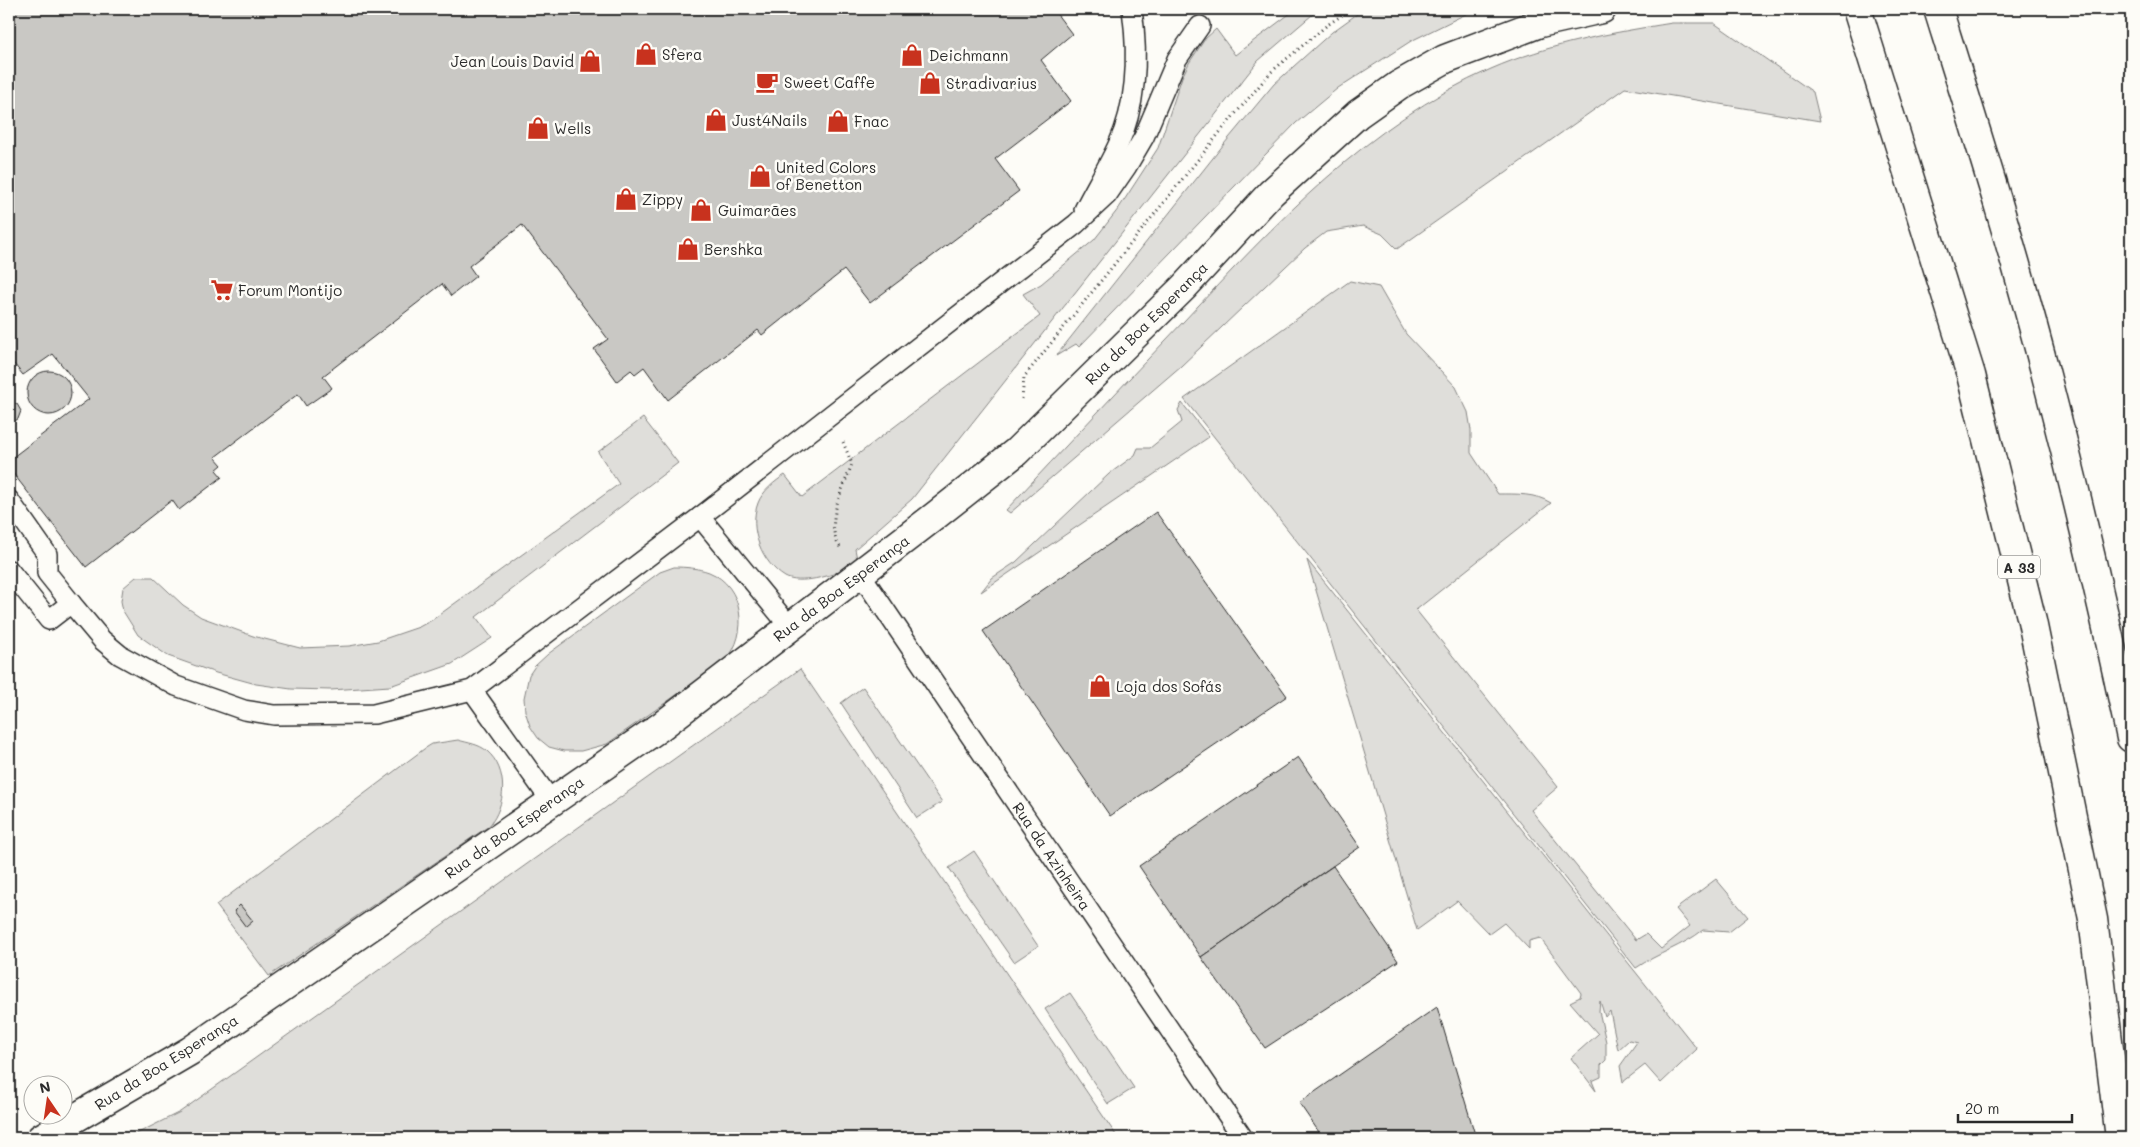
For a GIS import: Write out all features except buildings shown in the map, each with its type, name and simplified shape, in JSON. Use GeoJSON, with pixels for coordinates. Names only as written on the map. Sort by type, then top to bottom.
{"type":"FeatureCollection","features":[{"type":"Feature","properties":{"kind":"main road","name":"Rua da Boa Esperança"},"geometry":{"type":"LineString","coordinates":[[41,1138],[190,1051],[660,726],[1016,452],[1184,287],[1270,193],[1358,114],[1399,86],[1445,59],[1540,23],[1602,9]]}},
{"type":"Feature","properties":{"kind":"main road","name":"A 33"},"geometry":{"type":"LineString","coordinates":[[1857,9],[1971,375],[2032,621],[2093,919],[2120,1138]]}},
{"type":"Feature","properties":{"kind":"main road"},"geometry":{"type":"LineString","coordinates":[[1938,9],[1984,156],[2049,385],[2108,625],[2131,738]]}},
{"type":"Feature","properties":{"kind":"lane"},"geometry":{"type":"LineString","coordinates":[[1076,224],[1118,144],[1128,118],[1135,72],[1136,35],[1132,9]]}},
{"type":"Feature","properties":{"kind":"lane"},"geometry":{"type":"LineString","coordinates":[[9,500],[48,554],[47,572],[70,603],[102,640],[134,664],[176,686],[244,710],[274,715],[374,714],[472,690],[700,517],[1076,224],[1107,195],[1127,166],[1144,137],[1177,59],[1200,26]]}},
{"type":"Feature","properties":{"kind":"lane"},"geometry":{"type":"LineString","coordinates":[[700,517],[790,627]]}},
{"type":"Feature","properties":{"kind":"lane"},"geometry":{"type":"LineString","coordinates":[[9,570],[49,620],[70,603]]}},
{"type":"Feature","properties":{"kind":"lane","name":"Rua da Azinheira"},"geometry":{"type":"LineString","coordinates":[[860,573],[1243,1138]]}},
{"type":"Feature","properties":{"kind":"lane"},"geometry":{"type":"LineString","coordinates":[[472,690],[551,801]]}},
{"type":"Feature","properties":{"kind":"path"},"geometry":{"type":"LineString","coordinates":[[1016,452],[1024,377],[1225,126],[1271,72],[1326,26],[1351,9]]}},
{"type":"Feature","properties":{"kind":"path"},"geometry":{"type":"LineString","coordinates":[[832,414],[852,464],[834,519],[835,540],[860,573]]}},
{"type":"Feature","properties":{"kind":"shaded area"},"geometry":{"type":"Polygon","coordinates":[[[1296,9],[1319,9],[1258,61],[912,499],[855,549],[857,559],[845,569],[815,579],[791,579],[777,571],[764,554],[756,534],[755,513],[760,499],[766,491],[785,475],[802,497],[1040,316],[1023,294],[1041,284],[1094,240],[1119,208],[1158,148],[1182,77],[1205,39],[1216,29],[1235,55],[1296,9]]]}},
{"type":"Feature","properties":{"kind":"shaded area"},"geometry":{"type":"Polygon","coordinates":[[[1364,9],[1476,9],[1411,41],[1338,88],[1296,123],[1079,347],[1076,344],[1056,356],[1274,84],[1332,32],[1364,9]]]}},
{"type":"Feature","properties":{"kind":"shaded area"},"geometry":{"type":"Polygon","coordinates":[[[1672,23],[1714,23],[1813,92],[1820,121],[1625,88],[1397,249],[1382,234],[1363,226],[1326,232],[1305,248],[1181,366],[1010,513],[1006,510],[1288,213],[1364,147],[1446,91],[1513,60],[1580,40],[1672,23]]]}},
{"type":"Feature","properties":{"kind":"shaded area"},"geometry":{"type":"Polygon","coordinates":[[[1350,281],[1379,287],[1406,334],[1456,387],[1468,412],[1471,430],[1471,453],[1498,494],[1538,497],[1551,503],[1416,610],[1558,787],[1531,810],[1636,940],[1646,934],[1661,949],[1690,926],[1676,909],[1716,879],[1748,917],[1729,932],[1703,930],[1687,941],[1636,968],[1184,399],[1350,281]]]}},
{"type":"Feature","properties":{"kind":"shaded area"},"geometry":{"type":"Polygon","coordinates":[[[1182,403],[1209,437],[981,592],[992,578],[1016,562],[1109,474],[1135,455],[1138,448],[1150,448],[1182,422],[1178,410],[1182,403]]]}},
{"type":"Feature","properties":{"kind":"shaded area"},"geometry":{"type":"Polygon","coordinates":[[[643,418],[678,463],[476,617],[492,638],[452,664],[390,686],[331,690],[291,689],[256,684],[216,673],[168,656],[138,635],[123,611],[121,601],[123,588],[136,577],[153,577],[183,605],[201,617],[253,636],[300,648],[349,646],[378,641],[419,627],[432,620],[619,484],[598,452],[643,418]]]}},
{"type":"Feature","properties":{"kind":"shaded area"},"geometry":{"type":"Polygon","coordinates":[[[1307,560],[1697,1049],[1661,1083],[1645,1065],[1623,1082],[1620,1066],[1637,1042],[1629,1040],[1618,1050],[1610,1011],[1605,1017],[1600,1001],[1599,1011],[1606,1042],[1606,1060],[1601,1065],[1601,1077],[1592,1081],[1596,1091],[1571,1058],[1598,1034],[1570,1002],[1580,997],[1581,993],[1540,938],[1529,941],[1529,949],[1504,923],[1489,934],[1457,901],[1417,930],[1307,560]]]}},
{"type":"Feature","properties":{"kind":"shaded area"},"geometry":{"type":"Polygon","coordinates":[[[674,567],[709,572],[721,579],[730,588],[736,599],[740,624],[738,637],[726,660],[607,744],[581,751],[564,751],[549,747],[538,738],[530,726],[525,711],[524,698],[529,675],[535,666],[548,654],[660,572],[674,567]]]}},
{"type":"Feature","properties":{"kind":"shaded area"},"geometry":{"type":"Polygon","coordinates":[[[800,669],[1118,1138],[128,1138],[180,1112],[800,669]]]}},
{"type":"Feature","properties":{"kind":"shaded area"},"geometry":{"type":"Polygon","coordinates":[[[863,687],[942,802],[917,818],[841,703],[863,687]]]}},
{"type":"Feature","properties":{"kind":"shaded area"},"geometry":{"type":"Polygon","coordinates":[[[458,740],[477,745],[487,751],[499,768],[503,788],[502,798],[495,818],[489,826],[269,976],[216,905],[424,749],[432,744],[458,740]]]}},
{"type":"Feature","properties":{"kind":"shaded area"},"geometry":{"type":"Polygon","coordinates":[[[974,851],[1038,946],[1014,962],[949,868],[974,851]]]}},
{"type":"Feature","properties":{"kind":"shaded area"},"geometry":{"type":"Polygon","coordinates":[[[1070,993],[1134,1088],[1108,1104],[1045,1009],[1070,993]]]}},
{"type":"Feature","properties":{"kind":"place","name":"Sfera"},"geometry":{"type":"Point","coordinates":[646,54]}},
{"type":"Feature","properties":{"kind":"place","name":"Deichmann"},"geometry":{"type":"Point","coordinates":[912,55]}},
{"type":"Feature","properties":{"kind":"place","name":"Jean Louis David"},"geometry":{"type":"Point","coordinates":[590,61]}},
{"type":"Feature","properties":{"kind":"place","name":"Sweet Caffe"},"geometry":{"type":"Point","coordinates":[767,82]}},
{"type":"Feature","properties":{"kind":"place","name":"Stradivarius"},"geometry":{"type":"Point","coordinates":[930,83]}},
{"type":"Feature","properties":{"kind":"place","name":"Just4Nails"},"geometry":{"type":"Point","coordinates":[716,120]}},
{"type":"Feature","properties":{"kind":"place","name":"Fnac"},"geometry":{"type":"Point","coordinates":[838,121]}},
{"type":"Feature","properties":{"kind":"place","name":"Wells"},"geometry":{"type":"Point","coordinates":[538,128]}},
{"type":"Feature","properties":{"kind":"place","name":"United Colors of Benetton"},"geometry":{"type":"Point","coordinates":[760,176]}},
{"type":"Feature","properties":{"kind":"place","name":"Zippy"},"geometry":{"type":"Point","coordinates":[626,199]}},
{"type":"Feature","properties":{"kind":"place","name":"Guimarães"},"geometry":{"type":"Point","coordinates":[701,210]}},
{"type":"Feature","properties":{"kind":"place","name":"Bershka"},"geometry":{"type":"Point","coordinates":[688,249]}},
{"type":"Feature","properties":{"kind":"place","name":"Forum Montijo"},"geometry":{"type":"Point","coordinates":[222,290]}},
{"type":"Feature","properties":{"kind":"place","name":"Loja dos Sofás"},"geometry":{"type":"Point","coordinates":[1100,686]}}]}
